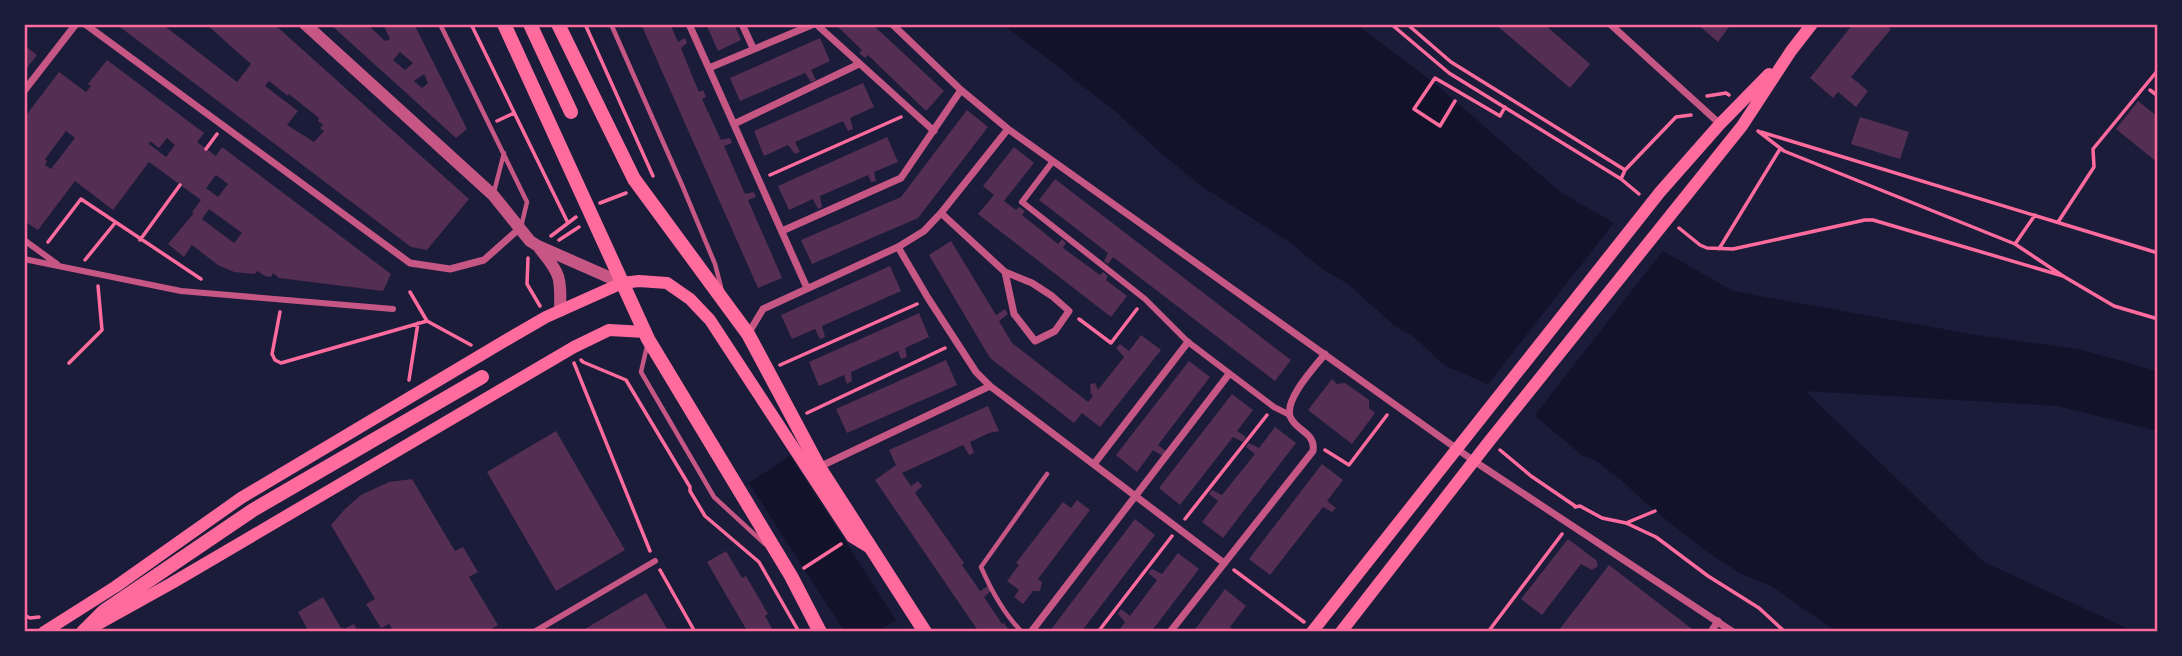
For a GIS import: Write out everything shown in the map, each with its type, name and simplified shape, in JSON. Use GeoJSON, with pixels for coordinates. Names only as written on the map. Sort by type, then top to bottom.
{"type":"FeatureCollection","features":[{"type":"Feature","properties":{"kind":"main road"},"geometry":{"type":"LineString","coordinates":[[504,24],[585,215],[647,335],[820,632]]}},
{"type":"Feature","properties":{"kind":"main road"},"geometry":{"type":"LineString","coordinates":[[530,24],[571,112]]}},
{"type":"Feature","properties":{"kind":"main road"},"geometry":{"type":"LineString","coordinates":[[558,24],[634,179],[748,334],[819,467],[925,632]]}},
{"type":"Feature","properties":{"kind":"main road"},"geometry":{"type":"LineString","coordinates":[[1341,632],[1742,125],[1812,24]]}},
{"type":"Feature","properties":{"kind":"main road"},"geometry":{"type":"LineString","coordinates":[[1313,631],[1660,192],[1720,124],[1791,51]]}},
{"type":"Feature","properties":{"kind":"main road"},"geometry":{"type":"LineString","coordinates":[[44,632],[116,587],[241,498],[546,317],[622,283],[639,281],[667,283],[690,299],[710,320],[852,537],[873,550]]}},
{"type":"Feature","properties":{"kind":"main road"},"geometry":{"type":"LineString","coordinates":[[84,632],[574,347],[609,330],[647,335]]}},
{"type":"Feature","properties":{"kind":"main road"},"geometry":{"type":"LineString","coordinates":[[84,632],[104,611],[253,510],[482,377]]}},
{"type":"Feature","properties":{"kind":"street"},"geometry":{"type":"LineString","coordinates":[[24,91],[76,24]]}},
{"type":"Feature","properties":{"kind":"street"},"geometry":{"type":"LineString","coordinates":[[85,24],[410,263],[450,269],[484,260],[520,228]]}},
{"type":"Feature","properties":{"kind":"street"},"geometry":{"type":"LineString","coordinates":[[304,24],[493,195],[530,241],[622,283]]}},
{"type":"Feature","properties":{"kind":"street"},"geometry":{"type":"LineString","coordinates":[[689,24],[807,288]]}},
{"type":"Feature","properties":{"kind":"street"},"geometry":{"type":"LineString","coordinates":[[742,24],[753,48]]}},
{"type":"Feature","properties":{"kind":"street"},"geometry":{"type":"LineString","coordinates":[[709,68],[815,24],[934,131]]}},
{"type":"Feature","properties":{"kind":"street"},"geometry":{"type":"LineString","coordinates":[[892,24],[961,90],[1008,129],[1474,461],[1733,632]]}},
{"type":"Feature","properties":{"kind":"street"},"geometry":{"type":"LineString","coordinates":[[1610,24],[1720,124]]}},
{"type":"Feature","properties":{"kind":"street"},"geometry":{"type":"LineString","coordinates":[[734,124],[859,64]]}},
{"type":"Feature","properties":{"kind":"street"},"geometry":{"type":"LineString","coordinates":[[782,231],[901,177],[961,90]]}},
{"type":"Feature","properties":{"kind":"street"},"geometry":{"type":"LineString","coordinates":[[748,334],[763,309],[898,247],[924,231],[941,214],[1008,129]]}},
{"type":"Feature","properties":{"kind":"street"},"geometry":{"type":"LineString","coordinates":[[1053,161],[1022,202],[1145,299],[1188,342],[1274,407],[1290,415],[1312,438],[1314,444],[1308,458],[1170,632]]}},
{"type":"Feature","properties":{"kind":"street"},"geometry":{"type":"LineString","coordinates":[[941,214],[1005,272],[1032,283],[1069,311],[1055,331],[1035,341],[1014,314],[1005,272]]}},
{"type":"Feature","properties":{"kind":"street"},"geometry":{"type":"LineString","coordinates":[[24,240],[58,266]]}},
{"type":"Feature","properties":{"kind":"street"},"geometry":{"type":"LineString","coordinates":[[898,247],[975,372],[1224,563]]}},
{"type":"Feature","properties":{"kind":"street"},"geometry":{"type":"LineString","coordinates":[[543,248],[556,268],[561,288],[560,311]]}},
{"type":"Feature","properties":{"kind":"street"},"geometry":{"type":"LineString","coordinates":[[24,259],[181,291],[393,309]]}},
{"type":"Feature","properties":{"kind":"street"},"geometry":{"type":"LineString","coordinates":[[1094,464],[1188,342]]}},
{"type":"Feature","properties":{"kind":"street"},"geometry":{"type":"LineString","coordinates":[[1290,415],[1291,402],[1296,392],[1325,354]]}},
{"type":"Feature","properties":{"kind":"street"},"geometry":{"type":"LineString","coordinates":[[1031,632],[1229,374]]}},
{"type":"Feature","properties":{"kind":"street"},"geometry":{"type":"LineString","coordinates":[[819,467],[990,386]]}},
{"type":"Feature","properties":{"kind":"street"},"geometry":{"type":"LineString","coordinates":[[534,632],[654,561]]}},
{"type":"Feature","properties":{"kind":"street"},"geometry":{"type":"LineString","coordinates":[[1711,632],[1718,621]]}},
{"type":"Feature","properties":{"kind":"lane"},"geometry":{"type":"LineString","coordinates":[[440,24],[527,202],[520,228]]}},
{"type":"Feature","properties":{"kind":"lane"},"geometry":{"type":"LineString","coordinates":[[611,24],[715,264],[725,302]]}},
{"type":"Feature","properties":{"kind":"lane"},"geometry":{"type":"LineString","coordinates":[[493,195],[504,152]]}},
{"type":"Feature","properties":{"kind":"lane"},"geometry":{"type":"LineString","coordinates":[[647,335],[641,372],[714,497],[778,556]]}},
{"type":"Feature","properties":{"kind":"lane"},"geometry":{"type":"LineString","coordinates":[[1021,632],[989,585],[981,567],[1047,474]]}},
{"type":"Feature","properties":{"kind":"path"},"geometry":{"type":"LineString","coordinates":[[471,24],[568,223]]}},
{"type":"Feature","properties":{"kind":"path"},"geometry":{"type":"LineString","coordinates":[[585,24],[656,182]]}},
{"type":"Feature","properties":{"kind":"path"},"geometry":{"type":"LineString","coordinates":[[1391,24],[1449,73],[1621,179],[1642,197]]}},
{"type":"Feature","properties":{"kind":"path"},"geometry":{"type":"LineString","coordinates":[[1407,24],[1451,62],[1625,170]]}},
{"type":"Feature","properties":{"kind":"path"},"geometry":{"type":"LineString","coordinates":[[2058,222],[2094,167],[2092,149],[2158,70]]}},
{"type":"Feature","properties":{"kind":"path"},"geometry":{"type":"LineString","coordinates":[[1455,101],[1440,126],[1415,108],[1435,78],[1500,116],[1505,107]]}},
{"type":"Feature","properties":{"kind":"path"},"geometry":{"type":"LineString","coordinates":[[2150,90],[2158,96]]}},
{"type":"Feature","properties":{"kind":"path"},"geometry":{"type":"LineString","coordinates":[[759,180],[913,111]]}},
{"type":"Feature","properties":{"kind":"path"},"geometry":{"type":"LineString","coordinates":[[490,124],[514,113]]}},
{"type":"Feature","properties":{"kind":"path"},"geometry":{"type":"LineString","coordinates":[[1621,179],[1625,170],[1676,117]]}},
{"type":"Feature","properties":{"kind":"path"},"geometry":{"type":"LineString","coordinates":[[206,149],[223,127]]}},
{"type":"Feature","properties":{"kind":"path"},"geometry":{"type":"LineString","coordinates":[[2158,253],[1758,131],[1780,148],[2015,244],[2115,306],[2158,319]]}},
{"type":"Feature","properties":{"kind":"path"},"geometry":{"type":"LineString","coordinates":[[1719,249],[1780,148]]}},
{"type":"Feature","properties":{"kind":"path"},"geometry":{"type":"LineString","coordinates":[[139,240],[180,186]]}},
{"type":"Feature","properties":{"kind":"path"},"geometry":{"type":"LineString","coordinates":[[40,252],[81,199],[225,295]]}},
{"type":"Feature","properties":{"kind":"path"},"geometry":{"type":"LineString","coordinates":[[543,248],[568,223],[585,215]]}},
{"type":"Feature","properties":{"kind":"path"},"geometry":{"type":"LineString","coordinates":[[540,306],[527,284],[528,257],[579,226],[585,215]]}},
{"type":"Feature","properties":{"kind":"path"},"geometry":{"type":"LineString","coordinates":[[2015,244],[2035,215]]}},
{"type":"Feature","properties":{"kind":"path"},"geometry":{"type":"LineString","coordinates":[[1673,223],[1700,245],[1733,249],[1873,220],[2063,276]]}},
{"type":"Feature","properties":{"kind":"path"},"geometry":{"type":"LineString","coordinates":[[78,270],[115,223]]}},
{"type":"Feature","properties":{"kind":"path"},"geometry":{"type":"LineString","coordinates":[[69,363],[102,330],[97,274]]}},
{"type":"Feature","properties":{"kind":"path"},"geometry":{"type":"LineString","coordinates":[[410,292],[427,321],[486,353]]}},
{"type":"Feature","properties":{"kind":"path"},"geometry":{"type":"LineString","coordinates":[[769,370],[928,298]]}},
{"type":"Feature","properties":{"kind":"path"},"geometry":{"type":"LineString","coordinates":[[1069,311],[1111,343],[1145,299]]}},
{"type":"Feature","properties":{"kind":"path"},"geometry":{"type":"LineString","coordinates":[[282,300],[272,354],[275,360],[281,363],[427,321]]}},
{"type":"Feature","properties":{"kind":"path"},"geometry":{"type":"LineString","coordinates":[[405,401],[418,323]]}},
{"type":"Feature","properties":{"kind":"path"},"geometry":{"type":"LineString","coordinates":[[793,419],[957,342]]}},
{"type":"Feature","properties":{"kind":"path"},"geometry":{"type":"LineString","coordinates":[[574,347],[583,362],[626,380],[705,516],[759,562],[799,632]]}},
{"type":"Feature","properties":{"kind":"path"},"geometry":{"type":"LineString","coordinates":[[573,362],[654,561],[695,632]]}},
{"type":"Feature","properties":{"kind":"path"},"geometry":{"type":"LineString","coordinates":[[1314,444],[1349,465],[1396,405]]}},
{"type":"Feature","properties":{"kind":"path"},"geometry":{"type":"LineString","coordinates":[[1502,451],[1531,476],[1575,506]]}},
{"type":"Feature","properties":{"kind":"path"},"geometry":{"type":"LineString","coordinates":[[1569,507],[1580,506],[1602,518],[1626,523],[1656,537],[1708,576],[1759,608],[1784,632]]}},
{"type":"Feature","properties":{"kind":"path"},"geometry":{"type":"LineString","coordinates":[[1626,523],[1654,511]]}},
{"type":"Feature","properties":{"kind":"path"},"geometry":{"type":"LineString","coordinates":[[1488,632],[1569,523]]}},
{"type":"Feature","properties":{"kind":"path"},"geometry":{"type":"LineString","coordinates":[[803,568],[845,541]]}},
{"type":"Feature","properties":{"kind":"path"},"geometry":{"type":"LineString","coordinates":[[1224,563],[1313,631]]}},
{"type":"Feature","properties":{"kind":"shaded area"},"geometry":{"type":"Polygon","coordinates":[[[1004,25],[1358,25],[1439,87],[1560,192],[1733,291],[1976,335],[2078,349],[2157,371],[2157,431],[2058,406],[1805,391],[1984,562],[2133,631],[1836,631],[1771,586],[1741,574],[1706,551],[1620,479],[1595,460],[1583,456],[1536,417],[1483,382],[1445,366],[1414,337],[1396,327],[1348,284],[1321,268],[1291,243],[1203,187],[1115,111],[1004,25]]]}},
{"type":"Feature","properties":{"kind":"shaded area"},"geometry":{"type":"Polygon","coordinates":[[[790,456],[896,620],[878,631],[844,631],[749,483],[790,456]]]}},
{"type":"Feature","properties":{"kind":"pier"},"geometry":{"type":"Polygon","coordinates":[[[1616,220],[1665,248],[1532,419],[1485,388],[1616,220]]]}},
{"type":"Feature","properties":{"kind":"building"},"geometry":{"type":"Polygon","coordinates":[[[116,24],[162,24],[237,82],[251,64],[206,24],[274,24],[469,199],[427,250],[411,247],[116,24]],[[269,81],[265,86],[298,111],[287,125],[314,142],[324,131],[320,128],[323,125],[318,121],[319,118],[289,94],[288,96],[269,81]]]}},
{"type":"Feature","properties":{"kind":"building"},"geometry":{"type":"Polygon","coordinates":[[[330,24],[360,24],[363,27],[367,24],[385,41],[390,39],[383,24],[414,24],[467,129],[456,138],[330,24]],[[400,52],[393,60],[405,70],[413,63],[400,52]],[[424,74],[414,81],[422,88],[428,83],[424,74]]]}},
{"type":"Feature","properties":{"kind":"building"},"geometry":{"type":"Polygon","coordinates":[[[641,24],[670,24],[678,42],[685,38],[687,43],[681,48],[691,73],[699,92],[703,90],[706,97],[702,99],[721,140],[730,138],[732,143],[724,146],[745,194],[754,192],[756,197],[748,200],[782,278],[758,288],[641,24]]]}},
{"type":"Feature","properties":{"kind":"building"},"geometry":{"type":"Polygon","coordinates":[[[706,24],[734,24],[741,40],[718,51],[706,24]]]}},
{"type":"Feature","properties":{"kind":"building"},"geometry":{"type":"Polygon","coordinates":[[[835,24],[872,24],[944,91],[926,111],[868,55],[865,58],[859,53],[862,50],[835,24]]]}},
{"type":"Feature","properties":{"kind":"building"},"geometry":{"type":"Polygon","coordinates":[[[1495,24],[1544,24],[1590,64],[1570,88],[1495,24]]]}},
{"type":"Feature","properties":{"kind":"building"},"geometry":{"type":"Polygon","coordinates":[[[1697,24],[1731,24],[1718,42],[1697,24]]]}},
{"type":"Feature","properties":{"kind":"building"},"geometry":{"type":"Polygon","coordinates":[[[1853,24],[1885,24],[1891,29],[1851,77],[1868,91],[1856,107],[1838,92],[1833,98],[1810,78],[1853,24]]]}},
{"type":"Feature","properties":{"kind":"building"},"geometry":{"type":"Polygon","coordinates":[[[820,38],[830,61],[811,70],[816,80],[811,82],[805,73],[740,101],[730,78],[820,38]]]}},
{"type":"Feature","properties":{"kind":"building"},"geometry":{"type":"Polygon","coordinates":[[[24,45],[37,55],[24,72],[24,45]]]}},
{"type":"Feature","properties":{"kind":"building"},"geometry":{"type":"Polygon","coordinates":[[[107,60],[204,133],[197,142],[216,156],[222,147],[391,274],[383,291],[279,278],[273,273],[271,277],[257,271],[255,274],[234,272],[218,265],[192,245],[184,257],[168,244],[194,213],[192,212],[201,200],[149,162],[113,210],[75,181],[38,230],[24,221],[24,118],[59,72],[86,92],[91,86],[88,84],[107,60]],[[66,131],[45,159],[45,165],[51,169],[75,138],[66,131]],[[167,138],[159,148],[150,141],[149,144],[166,157],[175,145],[167,138]],[[216,175],[206,188],[218,197],[228,184],[216,175]],[[209,209],[202,219],[234,243],[242,233],[209,209]]]}},
{"type":"Feature","properties":{"kind":"building"},"geometry":{"type":"Polygon","coordinates":[[[863,83],[874,107],[850,118],[853,129],[848,131],[843,121],[795,142],[800,152],[795,154],[788,145],[764,156],[754,131],[863,83]]]}},
{"type":"Feature","properties":{"kind":"building"},"geometry":{"type":"Polygon","coordinates":[[[2138,101],[2158,117],[2158,163],[2116,129],[2138,101]]]}},
{"type":"Feature","properties":{"kind":"building"},"geometry":{"type":"Polygon","coordinates":[[[967,110],[988,127],[918,218],[812,264],[801,240],[901,197],[967,110]]]}},
{"type":"Feature","properties":{"kind":"building"},"geometry":{"type":"Polygon","coordinates":[[[1860,117],[1909,132],[1900,159],[1851,144],[1860,117]]]}},
{"type":"Feature","properties":{"kind":"building"},"geometry":{"type":"Polygon","coordinates":[[[887,137],[898,162],[874,172],[876,181],[871,182],[868,175],[820,196],[822,207],[818,209],[813,199],[789,210],[778,186],[887,137]]]}},
{"type":"Feature","properties":{"kind":"building"},"geometry":{"type":"Polygon","coordinates":[[[1014,147],[1034,163],[1004,201],[1016,210],[1019,207],[1025,211],[1022,215],[1058,244],[1062,239],[1066,243],[1063,248],[1100,275],[1103,272],[1108,276],[1106,280],[1127,296],[1111,317],[978,214],[994,195],[983,186],[1014,147]]]}},
{"type":"Feature","properties":{"kind":"building"},"geometry":{"type":"Polygon","coordinates":[[[1055,179],[1291,360],[1275,381],[1113,257],[1108,264],[1104,261],[1108,253],[1039,200],[1055,179]]]}},
{"type":"Feature","properties":{"kind":"building"},"geometry":{"type":"Polygon","coordinates":[[[951,241],[996,315],[1005,309],[1008,314],[999,321],[1012,343],[1088,402],[1093,396],[1090,384],[1095,383],[1098,390],[1124,357],[1116,348],[1120,344],[1129,351],[1141,335],[1161,350],[1100,427],[1082,413],[1074,423],[990,358],[929,255],[951,241]]]}},
{"type":"Feature","properties":{"kind":"building"},"geometry":{"type":"Polygon","coordinates":[[[890,266],[901,291],[822,326],[825,337],[820,339],[815,329],[792,339],[781,315],[890,266]]]}},
{"type":"Feature","properties":{"kind":"building"},"geometry":{"type":"Polygon","coordinates":[[[919,313],[929,337],[905,348],[907,357],[901,359],[898,351],[851,372],[852,381],[847,384],[844,375],[819,386],[809,362],[919,313]]]}},
{"type":"Feature","properties":{"kind":"building"},"geometry":{"type":"Polygon","coordinates":[[[946,360],[957,385],[847,433],[836,409],[946,360]]]}},
{"type":"Feature","properties":{"kind":"building"},"geometry":{"type":"Polygon","coordinates":[[[1189,361],[1210,377],[1158,445],[1166,451],[1163,456],[1153,450],[1137,472],[1116,455],[1189,361]]]}},
{"type":"Feature","properties":{"kind":"building"},"geometry":{"type":"Polygon","coordinates":[[[1332,379],[1337,384],[1345,383],[1369,400],[1369,408],[1375,413],[1352,444],[1308,410],[1332,379]]]}},
{"type":"Feature","properties":{"kind":"building"},"geometry":{"type":"Polygon","coordinates":[[[1232,394],[1253,410],[1237,431],[1246,437],[1243,442],[1233,437],[1180,505],[1159,488],[1232,394]]]}},
{"type":"Feature","properties":{"kind":"building"},"geometry":{"type":"Polygon","coordinates":[[[988,406],[999,431],[970,442],[974,453],[969,455],[963,445],[902,473],[911,486],[918,481],[922,486],[915,493],[964,563],[962,565],[980,591],[988,586],[991,591],[984,597],[1010,632],[979,632],[875,480],[896,465],[889,450],[988,406]]]}},
{"type":"Feature","properties":{"kind":"building"},"geometry":{"type":"Polygon","coordinates":[[[1275,427],[1296,443],[1223,538],[1202,522],[1218,501],[1209,494],[1212,490],[1222,495],[1255,454],[1246,447],[1249,443],[1259,448],[1275,427]]]}},
{"type":"Feature","properties":{"kind":"building"},"geometry":{"type":"Polygon","coordinates":[[[556,431],[625,550],[556,591],[487,472],[556,431]]]}},
{"type":"Feature","properties":{"kind":"building"},"geometry":{"type":"Polygon","coordinates":[[[1322,464],[1343,480],[1327,501],[1336,508],[1332,512],[1323,507],[1270,575],[1249,559],[1322,464]]]}},
{"type":"Feature","properties":{"kind":"building"},"geometry":{"type":"Polygon","coordinates":[[[412,479],[455,551],[463,547],[478,572],[469,577],[498,625],[486,632],[394,632],[389,624],[381,628],[366,604],[375,599],[331,525],[361,495],[389,482],[412,479]]]}},
{"type":"Feature","properties":{"kind":"building"},"geometry":{"type":"Polygon","coordinates":[[[1077,500],[1090,510],[1038,579],[1042,582],[1040,591],[1033,591],[1023,604],[1014,597],[1019,590],[1007,581],[1019,565],[1016,563],[1063,502],[1071,508],[1077,500]]]}},
{"type":"Feature","properties":{"kind":"building"},"geometry":{"type":"Polygon","coordinates":[[[1135,519],[1155,535],[1081,632],[1049,632],[1135,519]]]}},
{"type":"Feature","properties":{"kind":"building"},"geometry":{"type":"Polygon","coordinates":[[[1568,539],[1596,560],[1598,566],[1592,570],[1581,564],[1542,615],[1521,599],[1568,539]]]}},
{"type":"Feature","properties":{"kind":"building"},"geometry":{"type":"Polygon","coordinates":[[[726,551],[742,578],[746,576],[768,614],[765,616],[774,632],[748,632],[729,600],[707,562],[726,551]]]}},
{"type":"Feature","properties":{"kind":"building"},"geometry":{"type":"Polygon","coordinates":[[[1178,553],[1199,569],[1151,632],[1118,632],[1125,622],[1118,614],[1121,609],[1130,616],[1157,580],[1148,573],[1152,569],[1162,574],[1178,553]]]}},
{"type":"Feature","properties":{"kind":"building"},"geometry":{"type":"Polygon","coordinates":[[[1609,565],[1692,629],[1690,632],[1561,632],[1559,630],[1609,565]]]}},
{"type":"Feature","properties":{"kind":"building"},"geometry":{"type":"Polygon","coordinates":[[[1225,589],[1246,606],[1230,627],[1236,632],[1193,632],[1225,589]]]}},
{"type":"Feature","properties":{"kind":"building"},"geometry":{"type":"Polygon","coordinates":[[[646,593],[669,632],[580,632],[637,598],[646,593]]]}},
{"type":"Feature","properties":{"kind":"building"},"geometry":{"type":"Polygon","coordinates":[[[323,597],[341,628],[354,624],[358,632],[309,632],[298,612],[323,597]]]}}]}
